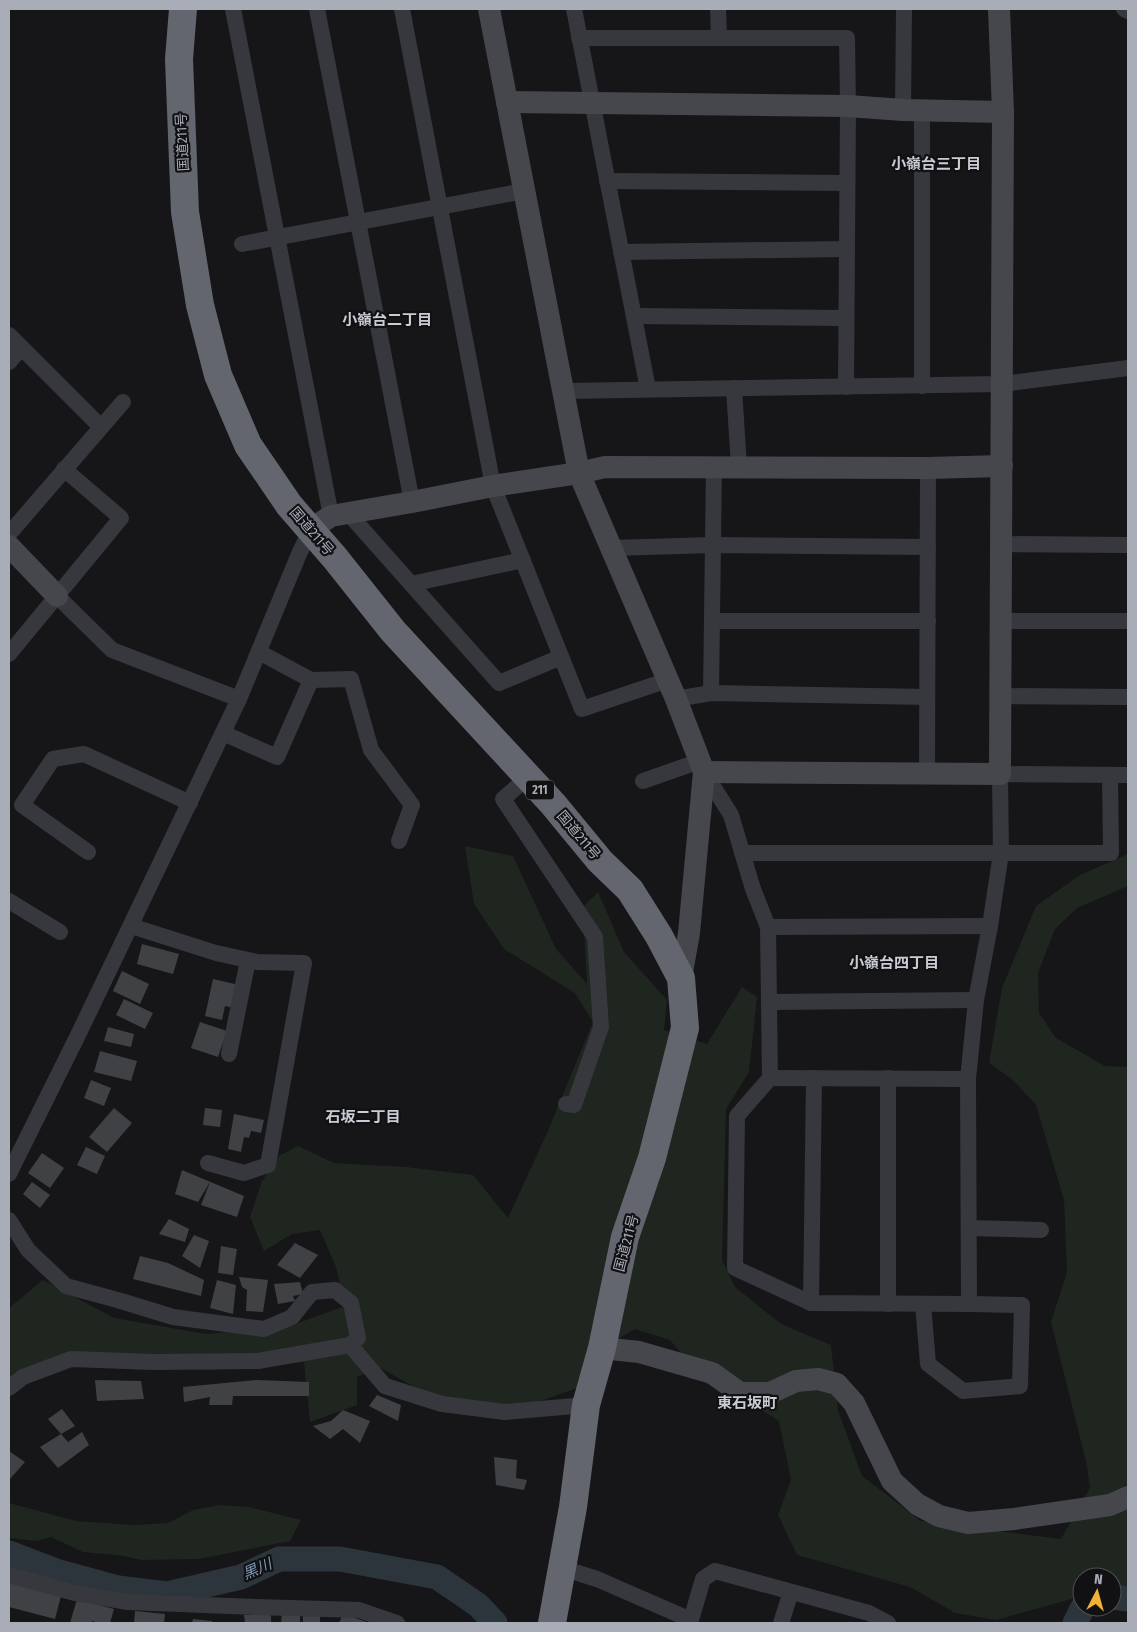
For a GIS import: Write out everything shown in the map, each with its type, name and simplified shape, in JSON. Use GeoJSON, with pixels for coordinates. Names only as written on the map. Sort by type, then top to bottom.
{"type":"FeatureCollection","features":[{"type":"Feature","properties":{"kind":"highway","name":"国道211号"},"geometry":{"type":"LineString","coordinates":[[183,9],[179,59],[185,212],[202,314],[218,375],[248,445],[289,505],[330,519],[393,631],[553,804],[600,861],[630,890],[659,936],[681,978],[685,1028],[652,1158],[625,1237],[602,1348],[586,1404],[582,1422],[573,1507],[552,1623]]}},
{"type":"Feature","properties":{"kind":"street"},"geometry":{"type":"LineString","coordinates":[[233,9],[330,519],[411,584],[499,683],[561,657]]}},
{"type":"Feature","properties":{"kind":"street"},"geometry":{"type":"LineString","coordinates":[[317,9],[412,502]]}},
{"type":"Feature","properties":{"kind":"street"},"geometry":{"type":"LineString","coordinates":[[402,9],[438,207],[493,486],[582,709],[672,690],[711,693],[928,697]]}},
{"type":"Feature","properties":{"kind":"street"},"geometry":{"type":"LineString","coordinates":[[489,9],[579,473],[672,690],[702,767],[730,815],[753,889],[768,927],[770,1078],[737,1116],[735,1268],[811,1303],[969,1304],[1022,1305],[1020,1386],[963,1390],[928,1364],[923,1304]]}},
{"type":"Feature","properties":{"kind":"street"},"geometry":{"type":"LineString","coordinates":[[574,9],[648,390]]}},
{"type":"Feature","properties":{"kind":"street"},"geometry":{"type":"LineString","coordinates":[[718,9],[719,38]]}},
{"type":"Feature","properties":{"kind":"street"},"geometry":{"type":"LineString","coordinates":[[904,9],[912,111],[922,386]]}},
{"type":"Feature","properties":{"kind":"street"},"geometry":{"type":"LineString","coordinates":[[969,1304],[968,1079],[976,1000],[1001,853],[1002,112],[999,9]]}},
{"type":"Feature","properties":{"kind":"street"},"geometry":{"type":"LineString","coordinates":[[1124,9],[1128,11]]}},
{"type":"Feature","properties":{"kind":"street"},"geometry":{"type":"LineString","coordinates":[[580,38],[847,38],[846,387]]}},
{"type":"Feature","properties":{"kind":"street"},"geometry":{"type":"LineString","coordinates":[[507,102],[848,106],[912,111],[1002,112]]}},
{"type":"Feature","properties":{"kind":"street"},"geometry":{"type":"LineString","coordinates":[[607,181],[847,183]]}},
{"type":"Feature","properties":{"kind":"street"},"geometry":{"type":"LineString","coordinates":[[242,244],[524,191]]}},
{"type":"Feature","properties":{"kind":"street"},"geometry":{"type":"LineString","coordinates":[[621,252],[847,249]]}},
{"type":"Feature","properties":{"kind":"street"},"geometry":{"type":"LineString","coordinates":[[634,316],[846,318]]}},
{"type":"Feature","properties":{"kind":"street"},"geometry":{"type":"LineString","coordinates":[[9,335],[101,427]]}},
{"type":"Feature","properties":{"kind":"street"},"geometry":{"type":"LineString","coordinates":[[9,362],[22,348]]}},
{"type":"Feature","properties":{"kind":"street"},"geometry":{"type":"LineString","coordinates":[[563,391],[1002,384],[1128,368]]}},
{"type":"Feature","properties":{"kind":"street"},"geometry":{"type":"LineString","coordinates":[[734,388],[739,467]]}},
{"type":"Feature","properties":{"kind":"street"},"geometry":{"type":"LineString","coordinates":[[9,534],[123,402]]}},
{"type":"Feature","properties":{"kind":"street"},"geometry":{"type":"LineString","coordinates":[[9,1174],[131,926],[239,699],[299,554],[330,519],[493,486],[579,473],[605,467],[928,468],[1002,466]]}},
{"type":"Feature","properties":{"kind":"street"},"geometry":{"type":"LineString","coordinates":[[711,693],[714,467]]}},
{"type":"Feature","properties":{"kind":"street"},"geometry":{"type":"LineString","coordinates":[[927,773],[928,468]]}},
{"type":"Feature","properties":{"kind":"street"},"geometry":{"type":"LineString","coordinates":[[9,654],[121,518],[64,469]]}},
{"type":"Feature","properties":{"kind":"street"},"geometry":{"type":"LineString","coordinates":[[1000,544],[1128,545]]}},
{"type":"Feature","properties":{"kind":"street"},"geometry":{"type":"LineString","coordinates":[[611,548],[713,545],[928,547]]}},
{"type":"Feature","properties":{"kind":"street"},"geometry":{"type":"LineString","coordinates":[[9,546],[112,650],[239,699]]}},
{"type":"Feature","properties":{"kind":"street"},"geometry":{"type":"LineString","coordinates":[[411,584],[523,560]]}},
{"type":"Feature","properties":{"kind":"street"},"geometry":{"type":"LineString","coordinates":[[712,621],[928,621]]}},
{"type":"Feature","properties":{"kind":"street"},"geometry":{"type":"LineString","coordinates":[[1000,621],[1128,621]]}},
{"type":"Feature","properties":{"kind":"street"},"geometry":{"type":"LineString","coordinates":[[259,652],[311,680],[351,679],[371,750],[412,805],[399,841]]}},
{"type":"Feature","properties":{"kind":"street"},"geometry":{"type":"LineString","coordinates":[[223,733],[277,757],[311,680]]}},
{"type":"Feature","properties":{"kind":"street"},"geometry":{"type":"LineString","coordinates":[[1000,696],[1128,697]]}},
{"type":"Feature","properties":{"kind":"street"},"geometry":{"type":"LineString","coordinates":[[88,852],[22,805],[53,759],[84,754],[190,803]]}},
{"type":"Feature","properties":{"kind":"street"},"geometry":{"type":"LineString","coordinates":[[681,978],[689,932],[702,767]]}},
{"type":"Feature","properties":{"kind":"street"},"geometry":{"type":"LineString","coordinates":[[643,781],[702,767],[927,773],[1128,775]]}},
{"type":"Feature","properties":{"kind":"street"},"geometry":{"type":"LineString","coordinates":[[742,852],[1111,853],[1110,775]]}},
{"type":"Feature","properties":{"kind":"street"},"geometry":{"type":"LineString","coordinates":[[528,777],[503,798],[595,937],[601,1027],[574,1105],[566,1104]]}},
{"type":"Feature","properties":{"kind":"street"},"geometry":{"type":"LineString","coordinates":[[9,901],[60,932]]}},
{"type":"Feature","properties":{"kind":"street"},"geometry":{"type":"LineString","coordinates":[[131,926],[216,953],[257,962],[304,963],[268,1165],[244,1173],[208,1163]]}},
{"type":"Feature","properties":{"kind":"street"},"geometry":{"type":"LineString","coordinates":[[768,927],[990,926]]}},
{"type":"Feature","properties":{"kind":"street"},"geometry":{"type":"LineString","coordinates":[[229,1054],[248,960]]}},
{"type":"Feature","properties":{"kind":"street"},"geometry":{"type":"LineString","coordinates":[[770,1002],[976,1000]]}},
{"type":"Feature","properties":{"kind":"street"},"geometry":{"type":"LineString","coordinates":[[770,1078],[968,1079]]}},
{"type":"Feature","properties":{"kind":"street"},"geometry":{"type":"LineString","coordinates":[[811,1303],[814,1078]]}},
{"type":"Feature","properties":{"kind":"street"},"geometry":{"type":"LineString","coordinates":[[888,1078],[888,1304]]}},
{"type":"Feature","properties":{"kind":"street"},"geometry":{"type":"LineString","coordinates":[[9,1220],[28,1250],[66,1286],[173,1317],[264,1329],[292,1317],[312,1292],[335,1290],[351,1303],[358,1338],[350,1345],[258,1362],[153,1362],[71,1359],[24,1377],[9,1388]]}},
{"type":"Feature","properties":{"kind":"street"},"geometry":{"type":"LineString","coordinates":[[969,1228],[1041,1230]]}},
{"type":"Feature","properties":{"kind":"street"},"geometry":{"type":"LineString","coordinates":[[350,1345],[385,1386],[442,1404],[504,1412],[586,1404]]}},
{"type":"Feature","properties":{"kind":"street"},"geometry":{"type":"LineString","coordinates":[[602,1348],[639,1352],[712,1373],[740,1393],[770,1393],[796,1381],[818,1378],[836,1384],[854,1403],[892,1480],[917,1504],[939,1516],[968,1523],[1014,1519],[1110,1505],[1128,1497]]}},
{"type":"Feature","properties":{"kind":"street"},"geometry":{"type":"LineString","coordinates":[[562,1568],[597,1579],[690,1622],[703,1579],[715,1571],[791,1592],[878,1621]]}},
{"type":"Feature","properties":{"kind":"street"},"geometry":{"type":"LineString","coordinates":[[9,1575],[75,1593],[128,1602],[359,1610],[397,1623]]}},
{"type":"Feature","properties":{"kind":"street"},"geometry":{"type":"LineString","coordinates":[[781,1623],[791,1592]]}},
{"type":"Feature","properties":{"kind":"shaded area"},"geometry":{"type":"Polygon","coordinates":[[[465,846],[513,856],[556,949],[587,984],[583,907],[598,892],[624,952],[667,1000],[664,1030],[707,1044],[742,987],[757,997],[749,1072],[726,1109],[722,1260],[735,1287],[781,1324],[831,1345],[838,1410],[862,1476],[921,1521],[1061,1539],[1090,1488],[1087,1465],[1051,1322],[1067,1272],[1064,1200],[1036,1105],[1013,1080],[989,1063],[1002,988],[1036,906],[1080,875],[1128,854],[1128,886],[1077,908],[1055,929],[1038,973],[1039,1013],[1056,1038],[1105,1066],[1128,1067],[1128,1587],[1122,1587],[1122,1567],[1072,1567],[1072,1599],[996,1620],[955,1613],[910,1587],[797,1555],[778,1515],[791,1480],[779,1421],[693,1367],[670,1340],[635,1329],[602,1348],[577,1388],[502,1415],[425,1393],[379,1367],[357,1377],[357,1405],[310,1422],[304,1362],[211,1370],[76,1362],[9,1392],[9,1308],[43,1280],[114,1318],[206,1334],[287,1327],[345,1306],[336,1267],[320,1230],[292,1234],[264,1251],[250,1217],[262,1181],[279,1156],[298,1146],[334,1163],[406,1167],[473,1175],[508,1218],[547,1133],[593,1022],[575,993],[504,949],[474,904],[465,846]]]}},
{"type":"Feature","properties":{"kind":"shaded area"},"geometry":{"type":"Polygon","coordinates":[[[9,1503],[76,1521],[134,1525],[168,1523],[193,1510],[220,1505],[249,1507],[301,1520],[290,1541],[199,1559],[141,1560],[124,1556],[83,1552],[51,1537],[36,1541],[9,1538],[9,1503]]]}},
{"type":"Feature","properties":{"kind":"building"},"geometry":{"type":"Polygon","coordinates":[[[142,944],[179,954],[173,974],[137,964],[142,944]]]}},
{"type":"Feature","properties":{"kind":"building"},"geometry":{"type":"Polygon","coordinates":[[[122,971],[149,984],[140,1004],[113,991],[122,971]]]}},
{"type":"Feature","properties":{"kind":"building"},"geometry":{"type":"Polygon","coordinates":[[[213,979],[239,985],[234,1008],[225,1006],[222,1020],[205,1016],[213,979]]]}},
{"type":"Feature","properties":{"kind":"building"},"geometry":{"type":"Polygon","coordinates":[[[124,999],[153,1013],[145,1029],[116,1015],[124,999]]]}},
{"type":"Feature","properties":{"kind":"building"},"geometry":{"type":"Polygon","coordinates":[[[200,1022],[227,1031],[218,1057],[191,1048],[200,1022]]]}},
{"type":"Feature","properties":{"kind":"building"},"geometry":{"type":"Polygon","coordinates":[[[108,1027],[134,1034],[131,1047],[104,1041],[108,1027]]]}},
{"type":"Feature","properties":{"kind":"building"},"geometry":{"type":"Polygon","coordinates":[[[100,1051],[137,1061],[131,1081],[94,1072],[100,1051]]]}},
{"type":"Feature","properties":{"kind":"building"},"geometry":{"type":"Polygon","coordinates":[[[91,1080],[111,1088],[104,1106],[84,1098],[91,1080]]]}},
{"type":"Feature","properties":{"kind":"building"},"geometry":{"type":"Polygon","coordinates":[[[114,1108],[132,1123],[107,1152],[89,1137],[114,1108]]]}},
{"type":"Feature","properties":{"kind":"building"},"geometry":{"type":"Polygon","coordinates":[[[205,1108],[222,1110],[220,1127],[203,1125],[205,1108]]]}},
{"type":"Feature","properties":{"kind":"building"},"geometry":{"type":"Polygon","coordinates":[[[234,1114],[264,1120],[261,1133],[251,1131],[249,1138],[244,1137],[241,1152],[228,1149],[234,1114]]]}},
{"type":"Feature","properties":{"kind":"building"},"geometry":{"type":"Polygon","coordinates":[[[86,1147],[105,1156],[97,1174],[77,1165],[86,1147]]]}},
{"type":"Feature","properties":{"kind":"building"},"geometry":{"type":"Polygon","coordinates":[[[42,1153],[64,1168],[50,1188],[28,1173],[42,1153]]]}},
{"type":"Feature","properties":{"kind":"building"},"geometry":{"type":"Polygon","coordinates":[[[182,1170],[244,1196],[237,1217],[201,1205],[210,1182],[198,1202],[175,1194],[182,1170]]]}},
{"type":"Feature","properties":{"kind":"building"},"geometry":{"type":"Polygon","coordinates":[[[32,1182],[50,1195],[40,1208],[23,1194],[32,1182]]]}},
{"type":"Feature","properties":{"kind":"building"},"geometry":{"type":"Polygon","coordinates":[[[169,1219],[189,1229],[185,1242],[159,1234],[169,1219]]]}},
{"type":"Feature","properties":{"kind":"building"},"geometry":{"type":"Polygon","coordinates":[[[194,1235],[209,1241],[200,1268],[182,1256],[194,1235]]]}},
{"type":"Feature","properties":{"kind":"building"},"geometry":{"type":"Polygon","coordinates":[[[295,1243],[318,1255],[300,1278],[277,1265],[295,1243]]]}},
{"type":"Feature","properties":{"kind":"building"},"geometry":{"type":"Polygon","coordinates":[[[221,1246],[237,1249],[233,1275],[218,1273],[221,1246]]]}},
{"type":"Feature","properties":{"kind":"building"},"geometry":{"type":"Polygon","coordinates":[[[140,1256],[168,1263],[204,1280],[201,1296],[133,1279],[140,1256]]]}},
{"type":"Feature","properties":{"kind":"building"},"geometry":{"type":"Polygon","coordinates":[[[239,1277],[268,1280],[263,1312],[246,1311],[247,1290],[242,1287],[239,1277]]]}},
{"type":"Feature","properties":{"kind":"building"},"geometry":{"type":"Polygon","coordinates":[[[217,1280],[236,1285],[233,1314],[210,1308],[217,1280]]]}},
{"type":"Feature","properties":{"kind":"building"},"geometry":{"type":"Polygon","coordinates":[[[300,1282],[303,1294],[293,1296],[295,1301],[278,1304],[274,1284],[300,1282]]]}},
{"type":"Feature","properties":{"kind":"building"},"geometry":{"type":"Polygon","coordinates":[[[95,1380],[141,1381],[144,1399],[97,1401],[95,1380]]]}},
{"type":"Feature","properties":{"kind":"building"},"geometry":{"type":"Polygon","coordinates":[[[257,1380],[309,1382],[309,1396],[233,1396],[232,1405],[209,1405],[210,1397],[184,1402],[183,1387],[257,1380]]]}},
{"type":"Feature","properties":{"kind":"building"},"geometry":{"type":"Polygon","coordinates":[[[377,1395],[401,1405],[398,1421],[369,1406],[377,1395]]]}},
{"type":"Feature","properties":{"kind":"building"},"geometry":{"type":"Polygon","coordinates":[[[62,1409],[75,1426],[61,1434],[48,1419],[62,1409]]]}},
{"type":"Feature","properties":{"kind":"building"},"geometry":{"type":"Polygon","coordinates":[[[343,1410],[370,1421],[360,1443],[343,1429],[330,1439],[313,1426],[331,1421],[343,1410]]]}},
{"type":"Feature","properties":{"kind":"building"},"geometry":{"type":"Polygon","coordinates":[[[82,1432],[89,1445],[58,1468],[40,1447],[61,1434],[68,1442],[82,1432]]]}},
{"type":"Feature","properties":{"kind":"building"},"geometry":{"type":"Polygon","coordinates":[[[9,1451],[25,1462],[9,1480],[9,1451]]]}},
{"type":"Feature","properties":{"kind":"building"},"geometry":{"type":"Polygon","coordinates":[[[494,1457],[517,1460],[516,1478],[527,1480],[524,1490],[496,1485],[494,1457]]]}},
{"type":"Feature","properties":{"kind":"building"},"geometry":{"type":"Polygon","coordinates":[[[11,1579],[62,1592],[55,1619],[9,1607],[9,1585],[11,1579]]]}},
{"type":"Feature","properties":{"kind":"building"},"geometry":{"type":"Polygon","coordinates":[[[77,1599],[114,1609],[110,1623],[92,1621],[91,1623],[70,1623],[77,1599]]]}},
{"type":"Feature","properties":{"kind":"building"},"geometry":{"type":"Polygon","coordinates":[[[135,1611],[165,1614],[164,1623],[134,1623],[135,1611]]]}},
{"type":"Feature","properties":{"kind":"building"},"geometry":{"type":"Polygon","coordinates":[[[320,1612],[320,1623],[303,1623],[303,1613],[320,1612]]]}},
{"type":"Feature","properties":{"kind":"building"},"geometry":{"type":"Polygon","coordinates":[[[282,1613],[300,1613],[300,1623],[281,1623],[282,1613]]]}},
{"type":"Feature","properties":{"kind":"building"},"geometry":{"type":"Polygon","coordinates":[[[343,1614],[370,1623],[339,1623],[343,1614]]]}},
{"type":"Feature","properties":{"kind":"building"},"geometry":{"type":"Polygon","coordinates":[[[244,1615],[271,1615],[271,1623],[245,1623],[244,1615]]]}},
{"type":"Feature","properties":{"kind":"building"},"geometry":{"type":"Polygon","coordinates":[[[193,1619],[212,1621],[212,1623],[192,1623],[193,1619]]]}},
{"type":"Feature","properties":{"kind":"waterway","name":"黒川"},"geometry":{"type":"LineString","coordinates":[[9,1553],[56,1571],[118,1588],[167,1594],[241,1577],[279,1559],[340,1559],[437,1577],[478,1605],[495,1623]]}},
{"type":"Feature","properties":{"kind":"waterway","name":"黒川"},"geometry":{"type":"LineString","coordinates":[[1122,1598],[1128,1599]]}},
{"type":"Feature","properties":{"kind":"waterway","name":"黒川"},"geometry":{"type":"LineString","coordinates":[[1075,1623],[1078,1617]]}},
{"type":"Feature","properties":{"kind":"district","name":"小嶺台三丁目"},"geometry":{"type":"Point","coordinates":[936,164]}},
{"type":"Feature","properties":{"kind":"district","name":"小嶺台二丁目"},"geometry":{"type":"Point","coordinates":[387,320]}},
{"type":"Feature","properties":{"kind":"district","name":"小嶺台四丁目"},"geometry":{"type":"Point","coordinates":[894,963]}},
{"type":"Feature","properties":{"kind":"district","name":"石坂二丁目"},"geometry":{"type":"Point","coordinates":[363,1117]}},
{"type":"Feature","properties":{"kind":"district","name":"東石坂町"},"geometry":{"type":"Point","coordinates":[747,1403]}}]}
